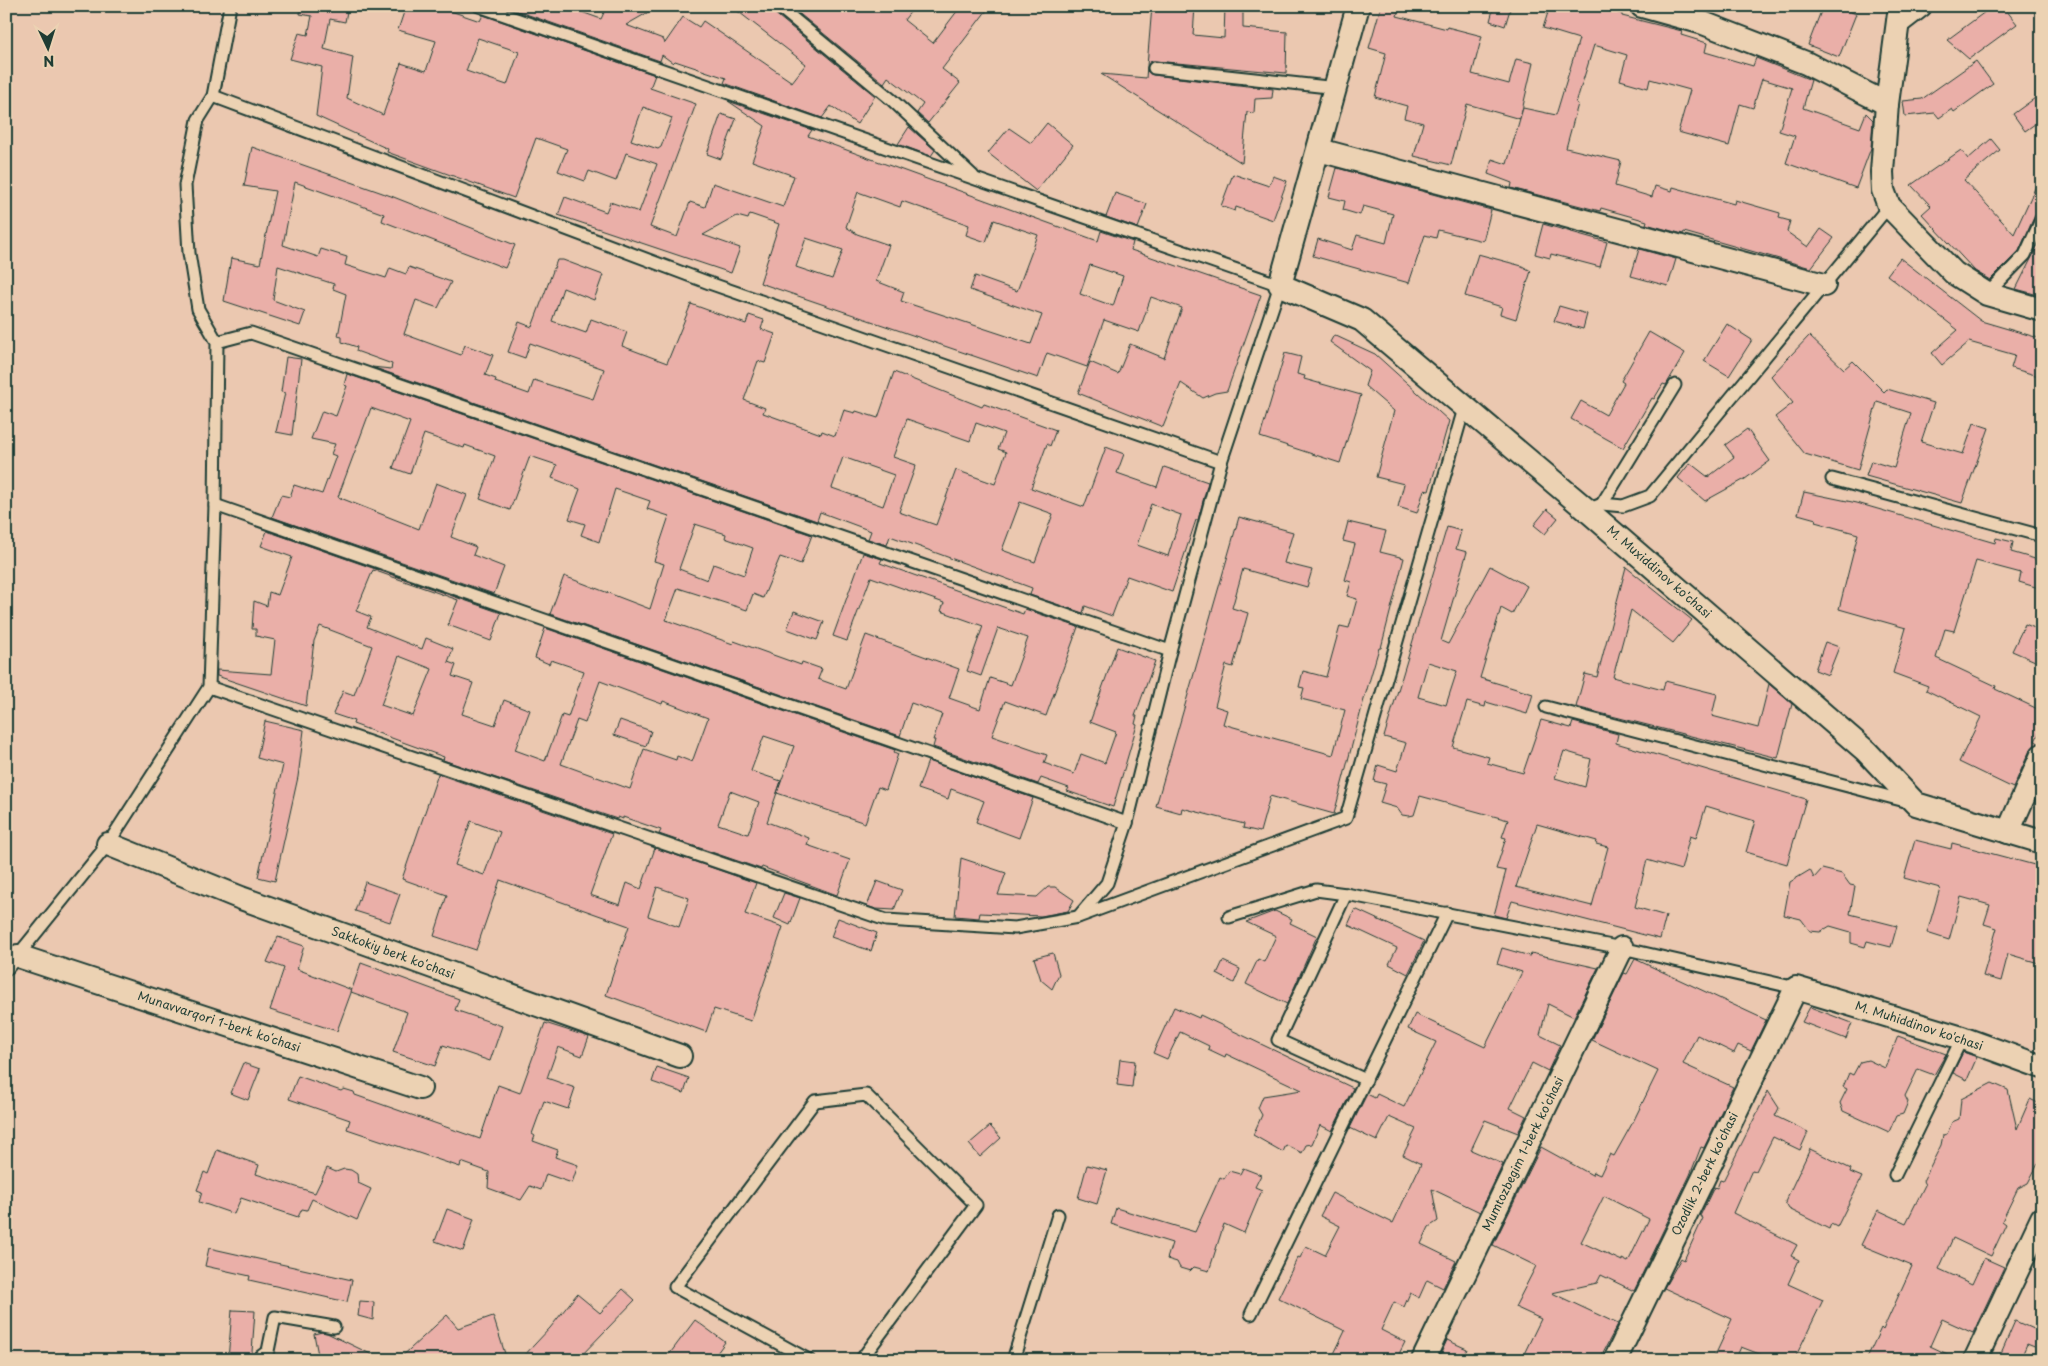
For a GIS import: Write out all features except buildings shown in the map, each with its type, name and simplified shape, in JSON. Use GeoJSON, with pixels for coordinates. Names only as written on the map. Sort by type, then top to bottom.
{"type":"FeatureCollection","features":[{"type":"Feature","properties":{"kind":"street"},"geometry":{"type":"LineString","coordinates":[[1280,285],[1337,88],[1358,6]]}},
{"type":"Feature","properties":{"kind":"street"},"geometry":{"type":"LineString","coordinates":[[1642,6],[1703,23],[1797,60],[1887,104]]}},
{"type":"Feature","properties":{"kind":"street"},"geometry":{"type":"LineString","coordinates":[[1920,6],[1899,15],[1887,104],[1882,172],[1883,190],[1889,206],[1954,273],[1987,294],[2042,310]]}},
{"type":"Feature","properties":{"kind":"street"},"geometry":{"type":"LineString","coordinates":[[1319,150],[1824,285]]}},
{"type":"Feature","properties":{"kind":"street","name":"M. Muxiddinov ko'chasi"},"geometry":{"type":"LineString","coordinates":[[1280,285],[1362,320],[1465,405],[1594,507],[1866,751],[1916,804],[2042,842]]}},
{"type":"Feature","properties":{"kind":"street"},"geometry":{"type":"LineString","coordinates":[[2008,832],[2042,755]]}},
{"type":"Feature","properties":{"kind":"street","name":"Sakkokiy berk koʻchasi"},"geometry":{"type":"LineString","coordinates":[[108,844],[241,898],[680,1056]]}},
{"type":"Feature","properties":{"kind":"street","name":"Mumtozbegim 1-berk koʻchasi"},"geometry":{"type":"LineString","coordinates":[[1424,1360],[1622,948]]}},
{"type":"Feature","properties":{"kind":"street","name":"Munavvarqori 1-berk koʻchasi"},"geometry":{"type":"LineString","coordinates":[[12,963],[420,1088]]}},
{"type":"Feature","properties":{"kind":"street","name":"M. Muhiddinov ko'chasi"},"geometry":{"type":"LineString","coordinates":[[1796,988],[1962,1038],[2042,1067]]}},
{"type":"Feature","properties":{"kind":"street","name":"Ozodlik 2-berk koʻchasi"},"geometry":{"type":"LineString","coordinates":[[1614,1360],[1796,988]]}},
{"type":"Feature","properties":{"kind":"street"},"geometry":{"type":"LineString","coordinates":[[1975,1360],[2042,1218]]}},
{"type":"Feature","properties":{"kind":"lane"},"geometry":{"type":"LineString","coordinates":[[12,963],[108,844],[208,687],[215,504],[217,342],[198,309],[189,253],[185,185],[198,120],[212,96],[230,6]]}},
{"type":"Feature","properties":{"kind":"lane"},"geometry":{"type":"LineString","coordinates":[[479,6],[1280,285],[1221,462],[1170,651],[1127,823],[1107,883],[1078,917]]}},
{"type":"Feature","properties":{"kind":"lane"},"geometry":{"type":"LineString","coordinates":[[778,6],[892,100],[976,179]]}},
{"type":"Feature","properties":{"kind":"lane"},"geometry":{"type":"LineString","coordinates":[[1154,68],[1337,88]]}},
{"type":"Feature","properties":{"kind":"lane"},"geometry":{"type":"LineString","coordinates":[[212,96],[712,284],[1221,462]]}},
{"type":"Feature","properties":{"kind":"lane"},"geometry":{"type":"LineString","coordinates":[[1594,507],[1622,506],[1650,496],[1889,206]]}},
{"type":"Feature","properties":{"kind":"lane"},"geometry":{"type":"LineString","coordinates":[[1987,294],[2025,255],[2042,218]]}},
{"type":"Feature","properties":{"kind":"lane"},"geometry":{"type":"LineString","coordinates":[[217,342],[252,333],[1170,651]]}},
{"type":"Feature","properties":{"kind":"lane"},"geometry":{"type":"LineString","coordinates":[[1594,507],[1675,385]]}},
{"type":"Feature","properties":{"kind":"lane"},"geometry":{"type":"LineString","coordinates":[[208,687],[886,920],[1015,928],[1078,917],[1346,818],[1465,405]]}},
{"type":"Feature","properties":{"kind":"lane"},"geometry":{"type":"LineString","coordinates":[[1832,479],[2042,536]]}},
{"type":"Feature","properties":{"kind":"lane"},"geometry":{"type":"LineString","coordinates":[[215,504],[1127,823]]}},
{"type":"Feature","properties":{"kind":"lane"},"geometry":{"type":"LineString","coordinates":[[1546,706],[1916,804]]}},
{"type":"Feature","properties":{"kind":"lane"},"geometry":{"type":"LineString","coordinates":[[1229,917],[1316,890],[1447,913],[1622,948],[1796,988]]}},
{"type":"Feature","properties":{"kind":"lane"},"geometry":{"type":"LineString","coordinates":[[1346,894],[1278,1040],[1366,1080]]}},
{"type":"Feature","properties":{"kind":"lane"},"geometry":{"type":"LineString","coordinates":[[1252,1314],[1447,913]]}},
{"type":"Feature","properties":{"kind":"lane"},"geometry":{"type":"LineString","coordinates":[[1895,1175],[1962,1038]]}},
{"type":"Feature","properties":{"kind":"lane"},"geometry":{"type":"LineString","coordinates":[[809,1360],[675,1287],[814,1101],[866,1095],[976,1205],[861,1360]]}},
{"type":"Feature","properties":{"kind":"lane"},"geometry":{"type":"LineString","coordinates":[[1012,1360],[1058,1215]]}},
{"type":"Feature","properties":{"kind":"lane"},"geometry":{"type":"LineString","coordinates":[[256,1360],[268,1351],[274,1317],[334,1327]]}}]}
